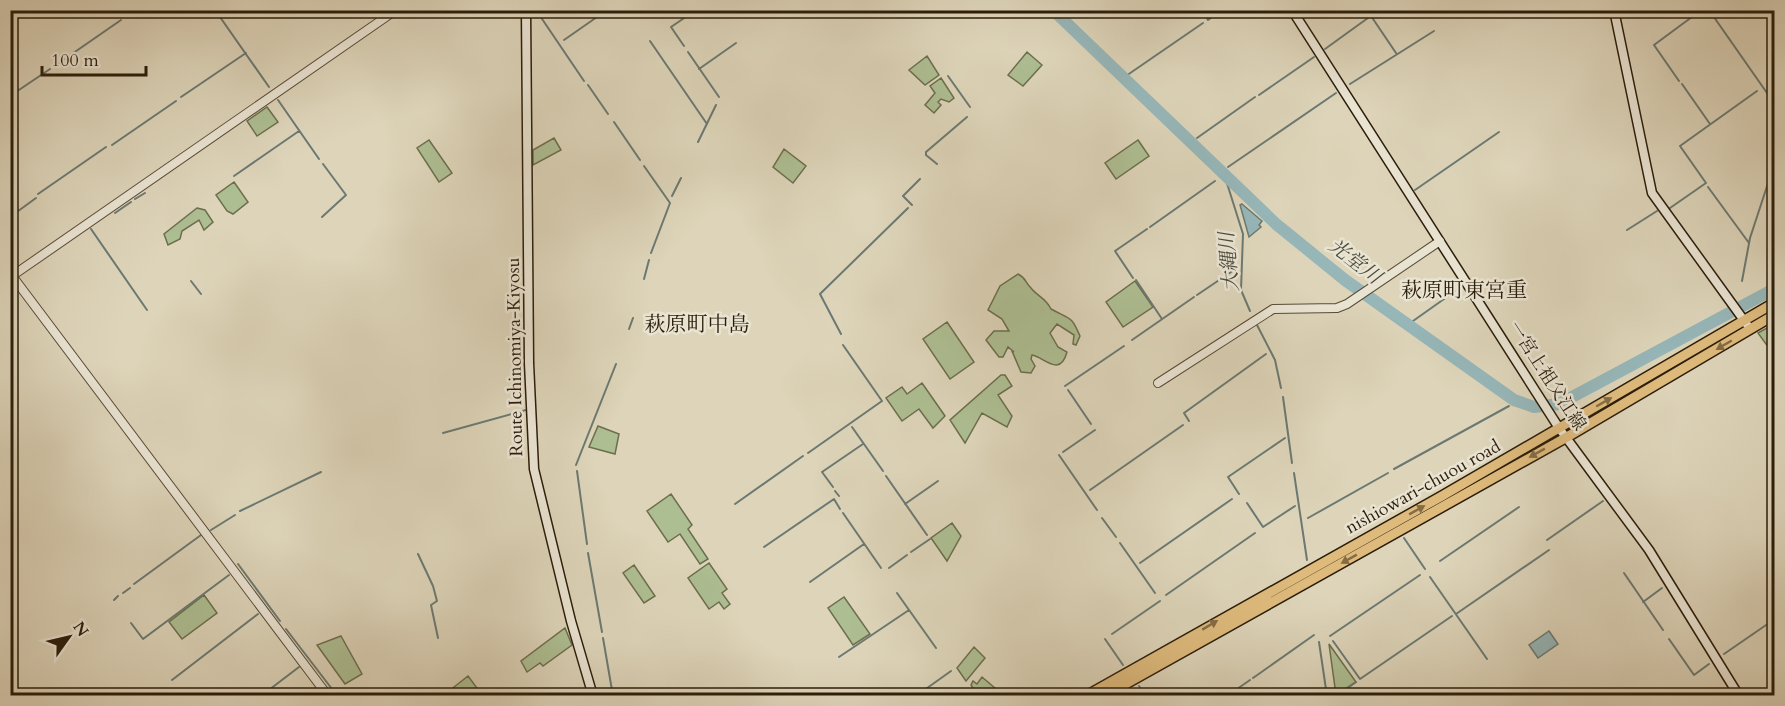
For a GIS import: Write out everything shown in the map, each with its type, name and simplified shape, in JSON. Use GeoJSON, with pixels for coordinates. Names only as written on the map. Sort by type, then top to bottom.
{"type":"FeatureCollection","features":[{"type":"Feature","properties":{"kind":"main road","name":"Route Ichinomiya-Kiyosu"},"geometry":{"type":"LineString","coordinates":[[526,10],[529,363],[534,469],[571,621],[593,696]]}},
{"type":"Feature","properties":{"kind":"main road","name":"一宮上祖父江線"},"geometry":{"type":"LineString","coordinates":[[1292,10],[1559,428],[1649,550],[1739,696]]}},
{"type":"Feature","properties":{"kind":"main road"},"geometry":{"type":"LineString","coordinates":[[1614,10],[1652,194],[1750,330]]}},
{"type":"Feature","properties":{"kind":"main road","name":"nishiowari-chuou road"},"geometry":{"type":"LineString","coordinates":[[1086,696],[1442,496],[1741,318],[1774,303]]}},
{"type":"Feature","properties":{"kind":"main road","name":"nishiowari-chuou road"},"geometry":{"type":"LineString","coordinates":[[1104,696],[1567,437],[1774,315]]}},
{"type":"Feature","properties":{"kind":"street"},"geometry":{"type":"LineString","coordinates":[[328,696],[11,274],[396,10]]}},
{"type":"Feature","properties":{"kind":"street"},"geometry":{"type":"LineString","coordinates":[[1158,383],[1273,309],[1336,308],[1364,294],[1440,240]]}},
{"type":"Feature","properties":{"kind":"green space"},"geometry":{"type":"Polygon","coordinates":[[[1027,52],[1042,65],[1023,86],[1008,75],[1027,52]]]}},
{"type":"Feature","properties":{"kind":"green space"},"geometry":{"type":"Polygon","coordinates":[[[927,56],[939,75],[925,85],[909,70],[927,56]]]}},
{"type":"Feature","properties":{"kind":"green space"},"geometry":{"type":"Polygon","coordinates":[[[941,78],[954,98],[949,102],[941,99],[938,102],[941,105],[934,113],[925,105],[935,93],[930,86],[941,78]]]}},
{"type":"Feature","properties":{"kind":"green space"},"geometry":{"type":"Polygon","coordinates":[[[267,107],[278,122],[257,136],[247,121],[267,107]]]}},
{"type":"Feature","properties":{"kind":"green space"},"geometry":{"type":"Polygon","coordinates":[[[554,138],[561,150],[533,165],[533,150],[554,138]]]}},
{"type":"Feature","properties":{"kind":"green space"},"geometry":{"type":"Polygon","coordinates":[[[429,140],[452,173],[439,182],[417,148],[429,140]]]}},
{"type":"Feature","properties":{"kind":"green space"},"geometry":{"type":"Polygon","coordinates":[[[1138,140],[1149,156],[1116,179],[1105,163],[1138,140]]]}},
{"type":"Feature","properties":{"kind":"green space"},"geometry":{"type":"Polygon","coordinates":[[[784,149],[806,166],[793,183],[773,167],[784,149]]]}},
{"type":"Feature","properties":{"kind":"green space"},"geometry":{"type":"Polygon","coordinates":[[[234,182],[248,202],[233,214],[227,211],[216,195],[234,182]]]}},
{"type":"Feature","properties":{"kind":"green space"},"geometry":{"type":"Polygon","coordinates":[[[197,208],[205,210],[213,222],[204,230],[199,220],[182,231],[180,239],[168,245],[164,234],[197,208]]]}},
{"type":"Feature","properties":{"kind":"green space"},"geometry":{"type":"Polygon","coordinates":[[[1018,274],[1033,291],[1047,302],[1051,309],[1072,321],[1080,336],[1076,345],[1073,344],[1074,335],[1057,324],[1050,333],[1058,347],[1067,352],[1064,360],[1056,365],[1032,355],[1031,359],[1035,366],[1031,373],[1021,372],[1012,351],[1014,352],[1008,347],[1003,357],[999,357],[986,340],[994,331],[1009,331],[1002,319],[988,310],[1000,286],[1018,274]]]}},
{"type":"Feature","properties":{"kind":"green space"},"geometry":{"type":"Polygon","coordinates":[[[1135,281],[1153,307],[1123,327],[1106,302],[1135,281]]]}},
{"type":"Feature","properties":{"kind":"green space"},"geometry":{"type":"Polygon","coordinates":[[[947,322],[974,362],[950,379],[923,339],[947,322]]]}},
{"type":"Feature","properties":{"kind":"green space"},"geometry":{"type":"Polygon","coordinates":[[[1774,324],[1774,355],[1758,333],[1774,324]]]}},
{"type":"Feature","properties":{"kind":"green space"},"geometry":{"type":"Polygon","coordinates":[[[1001,375],[1005,375],[1012,386],[998,395],[1012,416],[1007,427],[982,413],[965,443],[950,420],[1001,375]]]}},
{"type":"Feature","properties":{"kind":"green space"},"geometry":{"type":"Polygon","coordinates":[[[922,383],[945,416],[933,428],[919,409],[902,421],[886,398],[902,387],[907,394],[922,383]]]}},
{"type":"Feature","properties":{"kind":"green space"},"geometry":{"type":"Polygon","coordinates":[[[598,426],[619,434],[615,454],[589,447],[598,426]]]}},
{"type":"Feature","properties":{"kind":"green space"},"geometry":{"type":"Polygon","coordinates":[[[671,494],[692,525],[688,529],[708,559],[700,564],[680,534],[668,542],[647,511],[671,494]]]}},
{"type":"Feature","properties":{"kind":"green space"},"geometry":{"type":"Polygon","coordinates":[[[952,523],[961,536],[947,561],[931,538],[952,523]]]}},
{"type":"Feature","properties":{"kind":"green space"},"geometry":{"type":"Polygon","coordinates":[[[709,563],[727,589],[722,593],[730,604],[724,609],[719,602],[709,609],[688,578],[709,563]]]}},
{"type":"Feature","properties":{"kind":"green space"},"geometry":{"type":"Polygon","coordinates":[[[634,565],[655,596],[644,603],[623,573],[634,565]]]}},
{"type":"Feature","properties":{"kind":"green space"},"geometry":{"type":"Polygon","coordinates":[[[204,595],[217,613],[182,639],[169,622],[204,595]]]}},
{"type":"Feature","properties":{"kind":"green space"},"geometry":{"type":"Polygon","coordinates":[[[844,597],[870,634],[853,645],[828,608],[844,597]]]}},
{"type":"Feature","properties":{"kind":"green space"},"geometry":{"type":"Polygon","coordinates":[[[565,628],[572,645],[543,666],[540,663],[527,672],[521,661],[565,628]]]}},
{"type":"Feature","properties":{"kind":"green space"},"geometry":{"type":"Polygon","coordinates":[[[341,636],[362,674],[345,684],[317,645],[341,636]]]}},
{"type":"Feature","properties":{"kind":"green space"},"geometry":{"type":"Polygon","coordinates":[[[1329,644],[1356,682],[1336,695],[1329,644]]]}},
{"type":"Feature","properties":{"kind":"green space"},"geometry":{"type":"Polygon","coordinates":[[[974,647],[985,658],[966,681],[957,668],[974,647]]]}},
{"type":"Feature","properties":{"kind":"green space"},"geometry":{"type":"Polygon","coordinates":[[[468,676],[477,688],[467,695],[444,695],[468,676]]]}},
{"type":"Feature","properties":{"kind":"green space"},"geometry":{"type":"Polygon","coordinates":[[[982,677],[1003,694],[977,695],[971,685],[973,681],[977,684],[982,677]]]}},
{"type":"Feature","properties":{"kind":"water"},"geometry":{"type":"Polygon","coordinates":[[[1242,204],[1262,221],[1259,225],[1261,227],[1249,237],[1240,205],[1242,204]]]}},
{"type":"Feature","properties":{"kind":"water"},"geometry":{"type":"Polygon","coordinates":[[[1549,631],[1558,644],[1538,658],[1529,645],[1549,631]]]}},
{"type":"Feature","properties":{"kind":"waterway"},"geometry":{"type":"LineString","coordinates":[[125,17],[135,10]]}},
{"type":"Feature","properties":{"kind":"waterway"},"geometry":{"type":"LineString","coordinates":[[536,10],[584,81]]}},
{"type":"Feature","properties":{"kind":"waterway"},"geometry":{"type":"LineString","coordinates":[[564,40],[607,10]]}},
{"type":"Feature","properties":{"kind":"waterway"},"geometry":{"type":"LineString","coordinates":[[684,46],[671,27],[696,10]]}},
{"type":"Feature","properties":{"kind":"waterway","name":"光堂川"},"geometry":{"type":"LineString","coordinates":[[1053,10],[1276,224],[1345,280],[1514,400],[1534,407],[1559,404],[1774,289]]}},
{"type":"Feature","properties":{"kind":"waterway"},"geometry":{"type":"LineString","coordinates":[[1202,10],[1208,20],[1221,10]]}},
{"type":"Feature","properties":{"kind":"waterway"},"geometry":{"type":"LineString","coordinates":[[1367,10],[1396,53]]}},
{"type":"Feature","properties":{"kind":"waterway"},"geometry":{"type":"LineString","coordinates":[[1325,49],[1379,10]]}},
{"type":"Feature","properties":{"kind":"waterway"},"geometry":{"type":"LineString","coordinates":[[1709,10],[1774,103]]}},
{"type":"Feature","properties":{"kind":"waterway"},"geometry":{"type":"LineString","coordinates":[[1679,81],[1654,45],[1700,11]]}},
{"type":"Feature","properties":{"kind":"waterway"},"geometry":{"type":"LineString","coordinates":[[220,17],[269,87]]}},
{"type":"Feature","properties":{"kind":"waterway"},"geometry":{"type":"LineString","coordinates":[[56,65],[121,20]]}},
{"type":"Feature","properties":{"kind":"waterway"},"geometry":{"type":"LineString","coordinates":[[1123,78],[1203,23]]}},
{"type":"Feature","properties":{"kind":"waterway"},"geometry":{"type":"LineString","coordinates":[[1350,84],[1434,31]]}},
{"type":"Feature","properties":{"kind":"waterway"},"geometry":{"type":"LineString","coordinates":[[650,41],[707,124]]}},
{"type":"Feature","properties":{"kind":"waterway"},"geometry":{"type":"LineString","coordinates":[[699,69],[736,43]]}},
{"type":"Feature","properties":{"kind":"waterway"},"geometry":{"type":"LineString","coordinates":[[688,52],[719,97]]}},
{"type":"Feature","properties":{"kind":"waterway"},"geometry":{"type":"LineString","coordinates":[[181,97],[246,53]]}},
{"type":"Feature","properties":{"kind":"waterway"},"geometry":{"type":"LineString","coordinates":[[1259,95],[1314,57]]}},
{"type":"Feature","properties":{"kind":"waterway"},"geometry":{"type":"LineString","coordinates":[[10,96],[50,69]]}},
{"type":"Feature","properties":{"kind":"waterway"},"geometry":{"type":"LineString","coordinates":[[948,76],[970,107]]}},
{"type":"Feature","properties":{"kind":"waterway"},"geometry":{"type":"LineString","coordinates":[[1682,84],[1710,124]]}},
{"type":"Feature","properties":{"kind":"waterway"},"geometry":{"type":"LineString","coordinates":[[588,85],[608,114]]}},
{"type":"Feature","properties":{"kind":"waterway"},"geometry":{"type":"LineString","coordinates":[[1670,208],[1706,183],[1680,146],[1757,91]]}},
{"type":"Feature","properties":{"kind":"waterway"},"geometry":{"type":"LineString","coordinates":[[1228,167],[1336,93]]}},
{"type":"Feature","properties":{"kind":"waterway"},"geometry":{"type":"LineString","coordinates":[[1197,138],[1255,97]]}},
{"type":"Feature","properties":{"kind":"waterway"},"geometry":{"type":"LineString","coordinates":[[278,100],[319,159]]}},
{"type":"Feature","properties":{"kind":"waterway"},"geometry":{"type":"LineString","coordinates":[[112,145],[176,101]]}},
{"type":"Feature","properties":{"kind":"waterway"},"geometry":{"type":"LineString","coordinates":[[698,142],[716,105]]}},
{"type":"Feature","properties":{"kind":"waterway"},"geometry":{"type":"LineString","coordinates":[[937,164],[926,155],[926,152],[967,117]]}},
{"type":"Feature","properties":{"kind":"waterway"},"geometry":{"type":"LineString","coordinates":[[614,122],[640,160]]}},
{"type":"Feature","properties":{"kind":"waterway"},"geometry":{"type":"LineString","coordinates":[[234,176],[299,131]]}},
{"type":"Feature","properties":{"kind":"waterway"},"geometry":{"type":"LineString","coordinates":[[1415,190],[1499,132]]}},
{"type":"Feature","properties":{"kind":"waterway"},"geometry":{"type":"LineString","coordinates":[[38,194],[106,147]]}},
{"type":"Feature","properties":{"kind":"waterway"},"geometry":{"type":"LineString","coordinates":[[322,217],[346,195],[323,164]]}},
{"type":"Feature","properties":{"kind":"waterway"},"geometry":{"type":"LineString","coordinates":[[1742,281],[1750,238],[1774,165]]}},
{"type":"Feature","properties":{"kind":"waterway"},"geometry":{"type":"LineString","coordinates":[[644,166],[670,203],[651,253]]}},
{"type":"Feature","properties":{"kind":"waterway","name":"大縄川"},"geometry":{"type":"LineString","coordinates":[[1225,177],[1243,234],[1241,290],[1250,311]]}},
{"type":"Feature","properties":{"kind":"waterway"},"geometry":{"type":"LineString","coordinates":[[672,196],[681,178]]}},
{"type":"Feature","properties":{"kind":"waterway"},"geometry":{"type":"LineString","coordinates":[[912,205],[903,196],[920,179]]}},
{"type":"Feature","properties":{"kind":"waterway"},"geometry":{"type":"LineString","coordinates":[[1150,227],[1215,181]]}},
{"type":"Feature","properties":{"kind":"waterway"},"geometry":{"type":"LineString","coordinates":[[1708,187],[1749,243]]}},
{"type":"Feature","properties":{"kind":"waterway"},"geometry":{"type":"LineString","coordinates":[[135,199],[145,193]]}},
{"type":"Feature","properties":{"kind":"waterway"},"geometry":{"type":"LineString","coordinates":[[10,217],[36,198]]}},
{"type":"Feature","properties":{"kind":"waterway"},"geometry":{"type":"LineString","coordinates":[[115,213],[131,202]]}},
{"type":"Feature","properties":{"kind":"waterway"},"geometry":{"type":"LineString","coordinates":[[841,334],[820,294],[908,208]]}},
{"type":"Feature","properties":{"kind":"waterway"},"geometry":{"type":"LineString","coordinates":[[1627,230],[1657,211]]}},
{"type":"Feature","properties":{"kind":"waterway"},"geometry":{"type":"LineString","coordinates":[[91,229],[147,310]]}},
{"type":"Feature","properties":{"kind":"waterway"},"geometry":{"type":"LineString","coordinates":[[1133,278],[1115,251],[1147,229]]}},
{"type":"Feature","properties":{"kind":"waterway"},"geometry":{"type":"LineString","coordinates":[[644,279],[649,260]]}},
{"type":"Feature","properties":{"kind":"waterway"},"geometry":{"type":"LineString","coordinates":[[1197,295],[1234,270]]}},
{"type":"Feature","properties":{"kind":"waterway"},"geometry":{"type":"LineString","coordinates":[[1136,280],[1162,319]]}},
{"type":"Feature","properties":{"kind":"waterway"},"geometry":{"type":"LineString","coordinates":[[191,281],[201,294]]}},
{"type":"Feature","properties":{"kind":"waterway"},"geometry":{"type":"LineString","coordinates":[[1413,321],[1461,287]]}},
{"type":"Feature","properties":{"kind":"waterway"},"geometry":{"type":"LineString","coordinates":[[1132,340],[1194,297]]}},
{"type":"Feature","properties":{"kind":"waterway"},"geometry":{"type":"LineString","coordinates":[[629,329],[633,318]]}},
{"type":"Feature","properties":{"kind":"waterway","name":"大縄川"},"geometry":{"type":"LineString","coordinates":[[1257,325],[1275,360],[1281,388]]}},
{"type":"Feature","properties":{"kind":"waterway"},"geometry":{"type":"LineString","coordinates":[[808,453],[882,401],[843,345]]}},
{"type":"Feature","properties":{"kind":"waterway"},"geometry":{"type":"LineString","coordinates":[[1065,386],[1124,346]]}},
{"type":"Feature","properties":{"kind":"waterway"},"geometry":{"type":"LineString","coordinates":[[1189,421],[1184,413],[1266,354]]}},
{"type":"Feature","properties":{"kind":"waterway"},"geometry":{"type":"LineString","coordinates":[[576,465],[616,364]]}},
{"type":"Feature","properties":{"kind":"waterway"},"geometry":{"type":"LineString","coordinates":[[1068,390],[1091,424]]}},
{"type":"Feature","properties":{"kind":"waterway","name":"大縄川"},"geometry":{"type":"LineString","coordinates":[[1283,397],[1292,463]]}},
{"type":"Feature","properties":{"kind":"waterway"},"geometry":{"type":"LineString","coordinates":[[1394,469],[1509,406]]}},
{"type":"Feature","properties":{"kind":"waterway"},"geometry":{"type":"LineString","coordinates":[[443,433],[526,410]]}},
{"type":"Feature","properties":{"kind":"waterway"},"geometry":{"type":"LineString","coordinates":[[1090,490],[1183,425]]}},
{"type":"Feature","properties":{"kind":"waterway"},"geometry":{"type":"LineString","coordinates":[[852,427],[883,471]]}},
{"type":"Feature","properties":{"kind":"waterway"},"geometry":{"type":"LineString","coordinates":[[1063,452],[1095,430]]}},
{"type":"Feature","properties":{"kind":"waterway"},"geometry":{"type":"LineString","coordinates":[[1239,494],[1228,477],[1285,438]]}},
{"type":"Feature","properties":{"kind":"waterway"},"geometry":{"type":"LineString","coordinates":[[833,487],[822,472],[863,444]]}},
{"type":"Feature","properties":{"kind":"waterway"},"geometry":{"type":"LineString","coordinates":[[1059,455],[1097,510]]}},
{"type":"Feature","properties":{"kind":"waterway"},"geometry":{"type":"LineString","coordinates":[[735,504],[803,456]]}},
{"type":"Feature","properties":{"kind":"waterway"},"geometry":{"type":"LineString","coordinates":[[577,471],[587,544]]}},
{"type":"Feature","properties":{"kind":"waterway"},"geometry":{"type":"LineString","coordinates":[[240,511],[321,472]]}},
{"type":"Feature","properties":{"kind":"waterway","name":"大縄川"},"geometry":{"type":"LineString","coordinates":[[1294,473],[1307,560]]}},
{"type":"Feature","properties":{"kind":"waterway"},"geometry":{"type":"LineString","coordinates":[[1308,518],[1388,473]]}},
{"type":"Feature","properties":{"kind":"waterway"},"geometry":{"type":"LineString","coordinates":[[886,476],[927,535]]}},
{"type":"Feature","properties":{"kind":"waterway"},"geometry":{"type":"LineString","coordinates":[[905,504],[938,481]]}},
{"type":"Feature","properties":{"kind":"waterway"},"geometry":{"type":"LineString","coordinates":[[835,491],[839,496]]}},
{"type":"Feature","properties":{"kind":"waterway"},"geometry":{"type":"LineString","coordinates":[[764,547],[834,499],[840,509]]}},
{"type":"Feature","properties":{"kind":"waterway"},"geometry":{"type":"LineString","coordinates":[[1140,563],[1232,499]]}},
{"type":"Feature","properties":{"kind":"waterway"},"geometry":{"type":"LineString","coordinates":[[1547,540],[1603,501]]}},
{"type":"Feature","properties":{"kind":"waterway"},"geometry":{"type":"LineString","coordinates":[[1247,503],[1263,527],[1295,506]]}},
{"type":"Feature","properties":{"kind":"waterway"},"geometry":{"type":"LineString","coordinates":[[1440,561],[1519,507]]}},
{"type":"Feature","properties":{"kind":"waterway"},"geometry":{"type":"LineString","coordinates":[[843,513],[881,568]]}},
{"type":"Feature","properties":{"kind":"waterway"},"geometry":{"type":"LineString","coordinates":[[211,530],[235,515]]}},
{"type":"Feature","properties":{"kind":"waterway"},"geometry":{"type":"LineString","coordinates":[[1102,518],[1116,537]]}},
{"type":"Feature","properties":{"kind":"waterway"},"geometry":{"type":"LineString","coordinates":[[1166,595],[1255,533]]}},
{"type":"Feature","properties":{"kind":"waterway"},"geometry":{"type":"LineString","coordinates":[[134,584],[201,535]]}},
{"type":"Feature","properties":{"kind":"waterway"},"geometry":{"type":"LineString","coordinates":[[1404,538],[1425,569]]}},
{"type":"Feature","properties":{"kind":"waterway"},"geometry":{"type":"LineString","coordinates":[[911,552],[930,539]]}},
{"type":"Feature","properties":{"kind":"waterway"},"geometry":{"type":"LineString","coordinates":[[1120,543],[1155,593]]}},
{"type":"Feature","properties":{"kind":"waterway"},"geometry":{"type":"LineString","coordinates":[[810,582],[864,544]]}},
{"type":"Feature","properties":{"kind":"waterway"},"geometry":{"type":"LineString","coordinates":[[1456,614],[1549,550]]}},
{"type":"Feature","properties":{"kind":"waterway"},"geometry":{"type":"LineString","coordinates":[[588,553],[602,632]]}},
{"type":"Feature","properties":{"kind":"waterway"},"geometry":{"type":"LineString","coordinates":[[418,554],[433,586],[437,601],[431,605],[438,638]]}},
{"type":"Feature","properties":{"kind":"waterway"},"geometry":{"type":"LineString","coordinates":[[889,568],[907,555]]}},
{"type":"Feature","properties":{"kind":"waterway"},"geometry":{"type":"LineString","coordinates":[[238,564],[280,621]]}},
{"type":"Feature","properties":{"kind":"waterway"},"geometry":{"type":"LineString","coordinates":[[1624,573],[1663,630]]}},
{"type":"Feature","properties":{"kind":"waterway"},"geometry":{"type":"LineString","coordinates":[[131,623],[143,639],[229,575]]}},
{"type":"Feature","properties":{"kind":"waterway"},"geometry":{"type":"LineString","coordinates":[[1330,636],[1420,575]]}},
{"type":"Feature","properties":{"kind":"waterway"},"geometry":{"type":"LineString","coordinates":[[1430,577],[1487,659]]}},
{"type":"Feature","properties":{"kind":"waterway"},"geometry":{"type":"LineString","coordinates":[[123,593],[130,588]]}},
{"type":"Feature","properties":{"kind":"waterway"},"geometry":{"type":"LineString","coordinates":[[1643,602],[1662,588]]}},
{"type":"Feature","properties":{"kind":"waterway"},"geometry":{"type":"LineString","coordinates":[[897,593],[936,648]]}},
{"type":"Feature","properties":{"kind":"waterway"},"geometry":{"type":"LineString","coordinates":[[114,600],[118,596]]}},
{"type":"Feature","properties":{"kind":"waterway"},"geometry":{"type":"LineString","coordinates":[[1112,634],[1160,601]]}},
{"type":"Feature","properties":{"kind":"waterway"},"geometry":{"type":"LineString","coordinates":[[839,657],[909,610]]}},
{"type":"Feature","properties":{"kind":"waterway"},"geometry":{"type":"LineString","coordinates":[[172,680],[258,614]]}},
{"type":"Feature","properties":{"kind":"waterway"},"geometry":{"type":"LineString","coordinates":[[1333,641],[1360,679],[1452,616]]}},
{"type":"Feature","properties":{"kind":"waterway"},"geometry":{"type":"LineString","coordinates":[[1724,654],[1769,623]]}},
{"type":"Feature","properties":{"kind":"waterway"},"geometry":{"type":"LineString","coordinates":[[286,629],[332,689]]}},
{"type":"Feature","properties":{"kind":"waterway"},"geometry":{"type":"LineString","coordinates":[[1253,678],[1314,635]]}},
{"type":"Feature","properties":{"kind":"waterway"},"geometry":{"type":"LineString","coordinates":[[603,638],[613,696]]}},
{"type":"Feature","properties":{"kind":"waterway"},"geometry":{"type":"LineString","coordinates":[[1105,639],[1123,665]]}},
{"type":"Feature","properties":{"kind":"waterway"},"geometry":{"type":"LineString","coordinates":[[1669,639],[1694,675],[1709,664]]}},
{"type":"Feature","properties":{"kind":"waterway","name":"大縄川"},"geometry":{"type":"LineString","coordinates":[[1319,642],[1327,696]]}},
{"type":"Feature","properties":{"kind":"waterway"},"geometry":{"type":"LineString","coordinates":[[261,696],[299,667]]}},
{"type":"Feature","properties":{"kind":"waterway"},"geometry":{"type":"LineString","coordinates":[[916,696],[951,671]]}},
{"type":"Feature","properties":{"kind":"waterway"},"geometry":{"type":"LineString","coordinates":[[1227,696],[1250,680]]}},
{"type":"Feature","properties":{"kind":"waterway"},"geometry":{"type":"LineString","coordinates":[[1338,695],[1356,682]]}},
{"type":"Feature","properties":{"kind":"waterway"},"geometry":{"type":"LineString","coordinates":[[1139,686],[1146,696]]}},
{"type":"Feature","properties":{"kind":"district","name":"萩原町東宮重"},"geometry":{"type":"Point","coordinates":[1464,290]}},
{"type":"Feature","properties":{"kind":"district","name":"萩原町中島"},"geometry":{"type":"Point","coordinates":[697,324]}}]}
